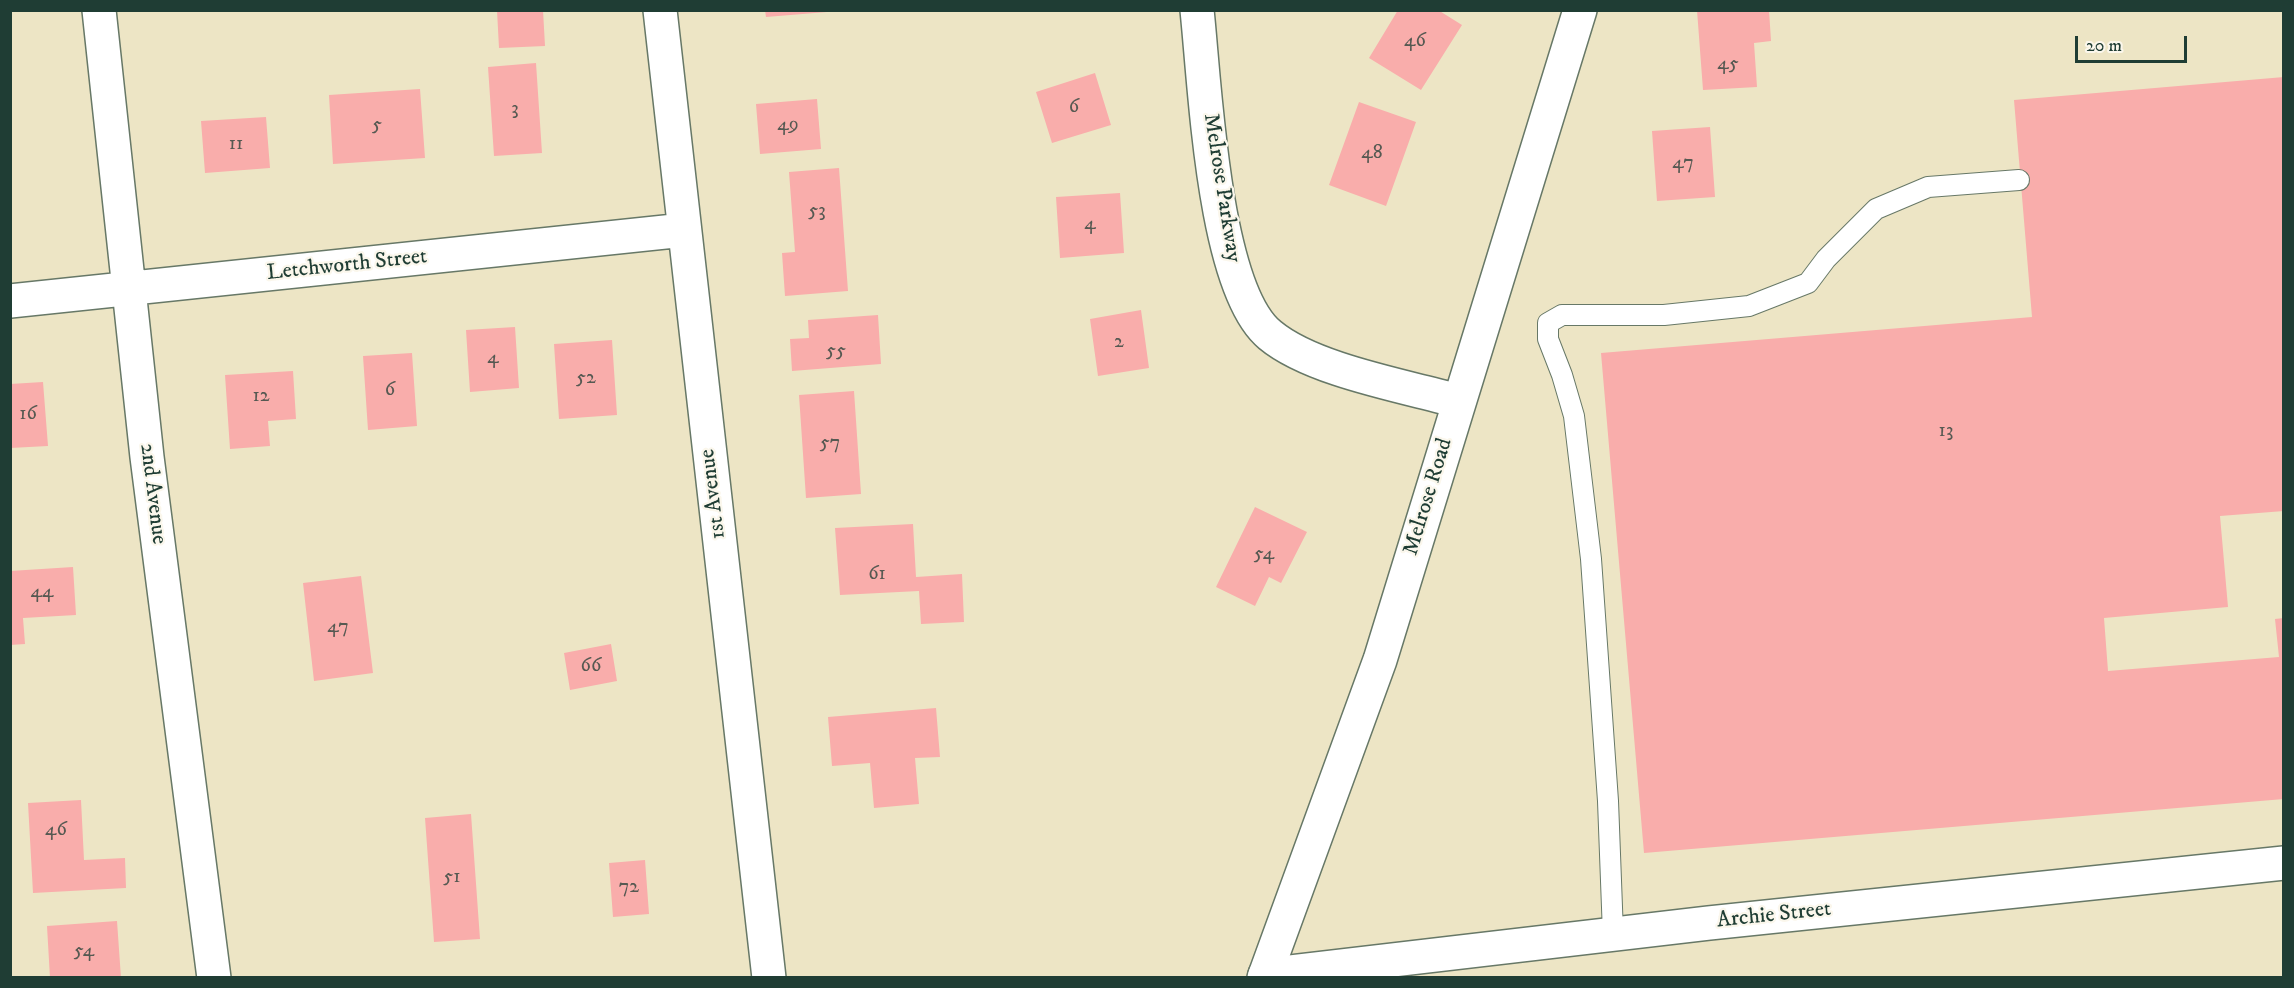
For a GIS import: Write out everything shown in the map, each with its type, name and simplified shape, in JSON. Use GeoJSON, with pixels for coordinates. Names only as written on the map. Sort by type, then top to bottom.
{"type":"FeatureCollection","features":[{"type":"Feature","properties":{"kind":"street","name":"2nd Avenue"},"geometry":{"type":"LineString","coordinates":[[99,10],[147,457],[214,978]]}},
{"type":"Feature","properties":{"kind":"street","name":"1st Avenue"},"geometry":{"type":"LineString","coordinates":[[660,10],[769,978]]}},
{"type":"Feature","properties":{"kind":"street","name":"Melrose Parkway"},"geometry":{"type":"LineString","coordinates":[[1197,10],[1214,164],[1227,242],[1237,281],[1255,319],[1268,334],[1283,344],[1329,365],[1458,401]]}},
{"type":"Feature","properties":{"kind":"street","name":"Melrose Road"},"geometry":{"type":"LineString","coordinates":[[1264,976],[1380,660],[1580,10]]}},
{"type":"Feature","properties":{"kind":"street","name":"Letchworth Street"},"geometry":{"type":"LineString","coordinates":[[10,301],[684,230]]}},
{"type":"Feature","properties":{"kind":"street","name":"Archie Street"},"geometry":{"type":"LineString","coordinates":[[1264,976],[1612,934],[2283,863]]}},
{"type":"Feature","properties":{"kind":"lane"},"geometry":{"type":"LineString","coordinates":[[1612,934],[1608,801],[1591,559],[1574,416],[1548,339],[1548,323],[1562,315],[1664,315],[1749,306],[1808,283],[1826,259],[1876,209],[1928,187],[2019,180]]}},
{"type":"Feature","properties":{"kind":"building"},"geometry":{"type":"Polygon","coordinates":[[[497,10],[543,10],[545,46],[499,48],[497,10]]]}},
{"type":"Feature","properties":{"kind":"building"},"geometry":{"type":"Polygon","coordinates":[[[765,10],[827,10],[827,12],[766,17],[765,10]]]}},
{"type":"Feature","properties":{"kind":"building"},"geometry":{"type":"Polygon","coordinates":[[[1398,10],[1438,10],[1462,25],[1421,90],[1369,58],[1398,10]]]}},
{"type":"Feature","properties":{"kind":"building"},"geometry":{"type":"Polygon","coordinates":[[[1697,10],[1769,10],[1771,41],[1754,43],[1757,87],[1703,90],[1697,10]]]}},
{"type":"Feature","properties":{"kind":"building"},"geometry":{"type":"Polygon","coordinates":[[[536,63],[542,153],[494,156],[488,67],[536,63]]]}},
{"type":"Feature","properties":{"kind":"building"},"geometry":{"type":"Polygon","coordinates":[[[1095,73],[1111,125],[1052,143],[1036,92],[1095,73]]]}},
{"type":"Feature","properties":{"kind":"building"},"geometry":{"type":"Polygon","coordinates":[[[2284,77],[2284,511],[2220,516],[2228,607],[2104,618],[2108,671],[2279,657],[2275,619],[2284,618],[2284,799],[1644,853],[1601,353],[2032,317],[2014,100],[2284,77]]]}},
{"type":"Feature","properties":{"kind":"building"},"geometry":{"type":"Polygon","coordinates":[[[420,89],[425,158],[333,164],[329,95],[420,89]]]}},
{"type":"Feature","properties":{"kind":"building"},"geometry":{"type":"Polygon","coordinates":[[[817,99],[821,149],[760,154],[756,104],[817,99]]]}},
{"type":"Feature","properties":{"kind":"building"},"geometry":{"type":"Polygon","coordinates":[[[1359,102],[1416,122],[1386,206],[1329,185],[1359,102]]]}},
{"type":"Feature","properties":{"kind":"building"},"geometry":{"type":"Polygon","coordinates":[[[266,117],[270,168],[205,173],[201,121],[266,117]]]}},
{"type":"Feature","properties":{"kind":"building"},"geometry":{"type":"Polygon","coordinates":[[[1710,127],[1715,197],[1657,201],[1652,131],[1710,127]]]}},
{"type":"Feature","properties":{"kind":"building"},"geometry":{"type":"Polygon","coordinates":[[[839,168],[848,291],[785,296],[782,253],[795,252],[789,172],[839,168]]]}},
{"type":"Feature","properties":{"kind":"building"},"geometry":{"type":"Polygon","coordinates":[[[1120,193],[1124,253],[1060,258],[1056,197],[1120,193]]]}},
{"type":"Feature","properties":{"kind":"building"},"geometry":{"type":"Polygon","coordinates":[[[1141,310],[1149,368],[1098,376],[1090,319],[1141,310]]]}},
{"type":"Feature","properties":{"kind":"building"},"geometry":{"type":"Polygon","coordinates":[[[878,315],[881,364],[792,371],[790,339],[809,338],[808,320],[878,315]]]}},
{"type":"Feature","properties":{"kind":"building"},"geometry":{"type":"Polygon","coordinates":[[[515,327],[519,388],[470,392],[466,330],[515,327]]]}},
{"type":"Feature","properties":{"kind":"building"},"geometry":{"type":"Polygon","coordinates":[[[612,340],[617,415],[559,419],[554,344],[612,340]]]}},
{"type":"Feature","properties":{"kind":"building"},"geometry":{"type":"Polygon","coordinates":[[[412,353],[417,426],[368,430],[363,356],[412,353]]]}},
{"type":"Feature","properties":{"kind":"building"},"geometry":{"type":"Polygon","coordinates":[[[293,371],[296,419],[268,421],[270,446],[230,449],[225,375],[293,371]]]}},
{"type":"Feature","properties":{"kind":"building"},"geometry":{"type":"Polygon","coordinates":[[[43,382],[48,446],[10,448],[10,384],[43,382]]]}},
{"type":"Feature","properties":{"kind":"building"},"geometry":{"type":"Polygon","coordinates":[[[854,391],[861,494],[806,498],[799,395],[854,391]]]}},
{"type":"Feature","properties":{"kind":"building"},"geometry":{"type":"Polygon","coordinates":[[[1255,507],[1307,532],[1281,583],[1269,577],[1255,606],[1216,587],[1255,507]]]}},
{"type":"Feature","properties":{"kind":"building"},"geometry":{"type":"Polygon","coordinates":[[[913,524],[916,577],[962,574],[964,622],[921,624],[919,591],[840,595],[835,528],[913,524]]]}},
{"type":"Feature","properties":{"kind":"building"},"geometry":{"type":"Polygon","coordinates":[[[73,567],[76,615],[23,618],[25,644],[10,645],[10,571],[73,567]]]}},
{"type":"Feature","properties":{"kind":"building"},"geometry":{"type":"Polygon","coordinates":[[[361,576],[373,673],[314,681],[303,583],[361,576]]]}},
{"type":"Feature","properties":{"kind":"building"},"geometry":{"type":"Polygon","coordinates":[[[611,644],[617,681],[570,690],[564,653],[611,644]]]}},
{"type":"Feature","properties":{"kind":"building"},"geometry":{"type":"Polygon","coordinates":[[[936,708],[940,757],[915,758],[919,804],[874,808],[870,763],[832,766],[828,717],[936,708]]]}},
{"type":"Feature","properties":{"kind":"building"},"geometry":{"type":"Polygon","coordinates":[[[81,800],[84,860],[125,858],[126,888],[33,893],[28,803],[81,800]]]}},
{"type":"Feature","properties":{"kind":"building"},"geometry":{"type":"Polygon","coordinates":[[[471,814],[480,939],[434,942],[425,818],[471,814]]]}},
{"type":"Feature","properties":{"kind":"building"},"geometry":{"type":"Polygon","coordinates":[[[645,860],[649,914],[613,917],[609,863],[645,860]]]}},
{"type":"Feature","properties":{"kind":"building"},"geometry":{"type":"Polygon","coordinates":[[[117,921],[121,978],[50,978],[47,926],[117,921]]]}}]}
